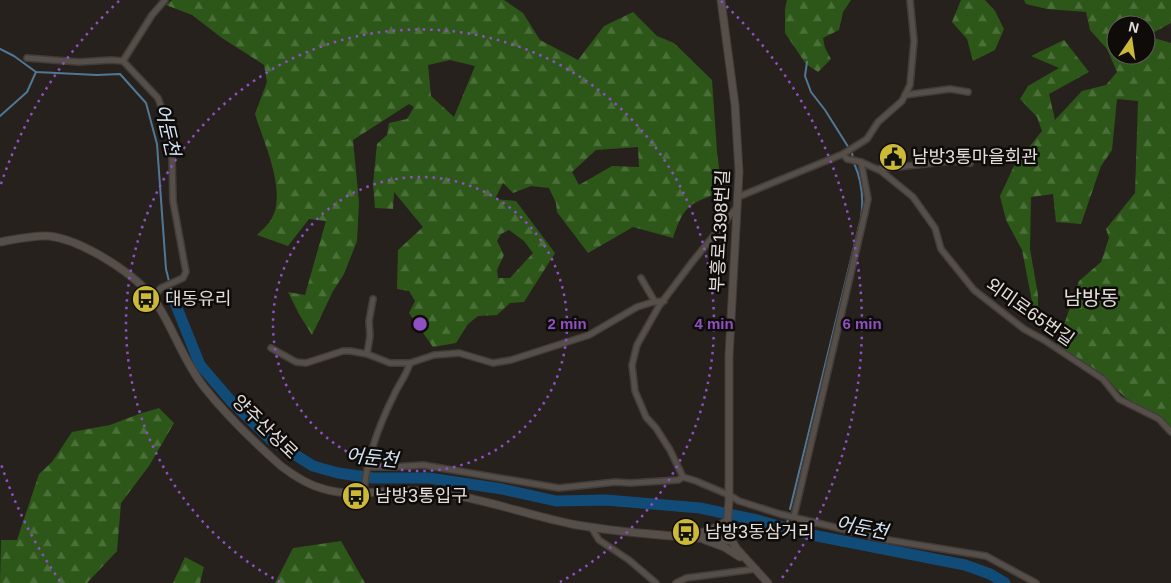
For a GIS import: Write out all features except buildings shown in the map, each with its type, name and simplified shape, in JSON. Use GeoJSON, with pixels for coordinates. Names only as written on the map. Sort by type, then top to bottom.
{"type":"FeatureCollection","features":[{"type":"Feature","properties":{"kind":"street"},"geometry":{"type":"LineString","coordinates":[[124,61],[152,15],[165,0]]}},
{"type":"Feature","properties":{"kind":"street","name":"부흥로1398번길"},"geometry":{"type":"LineString","coordinates":[[721,0],[736,123],[738,197],[729,356],[729,497],[727,520],[728,535],[732,540]]}},
{"type":"Feature","properties":{"kind":"street"},"geometry":{"type":"LineString","coordinates":[[738,197],[848,151],[867,140],[878,122],[902,101],[910,85],[914,42],[910,0]]}},
{"type":"Feature","properties":{"kind":"street"},"geometry":{"type":"LineString","coordinates":[[27,58],[72,62],[124,61],[158,98],[169,129],[173,201],[186,272],[183,278],[161,288],[153,297]]}},
{"type":"Feature","properties":{"kind":"street"},"geometry":{"type":"LineString","coordinates":[[905,95],[950,89],[968,92]]}},
{"type":"Feature","properties":{"kind":"street","name":"외미로65번길"},"geometry":{"type":"LineString","coordinates":[[848,151],[847,159],[879,169],[917,202],[935,228],[941,249],[974,290],[1024,329],[1038,336],[1103,379],[1119,399],[1159,419],[1171,432]]}},
{"type":"Feature","properties":{"kind":"street"},"geometry":{"type":"LineString","coordinates":[[794,516],[866,213],[868,199],[856,161]]}},
{"type":"Feature","properties":{"kind":"street","name":"외미로65번길"},"geometry":{"type":"LineString","coordinates":[[879,169],[953,161],[970,163]]}},
{"type":"Feature","properties":{"kind":"street"},"geometry":{"type":"LineString","coordinates":[[738,207],[659,303],[637,345],[632,365],[635,391],[646,417],[656,428],[670,450],[683,477],[739,501],[826,526],[888,540],[986,556],[1036,583]]}},
{"type":"Feature","properties":{"kind":"street","name":"양주산성로"},"geometry":{"type":"LineString","coordinates":[[0,242],[39,236],[57,238],[76,243],[105,258],[120,269],[153,297],[191,368],[204,387],[281,466],[294,476],[321,489],[338,492],[365,489],[409,490],[449,494],[591,527],[641,534],[732,540]]}},
{"type":"Feature","properties":{"kind":"street"},"geometry":{"type":"LineString","coordinates":[[641,278],[659,303]]}},
{"type":"Feature","properties":{"kind":"street"},"geometry":{"type":"LineString","coordinates":[[367,354],[370,336],[369,320],[373,299]]}},
{"type":"Feature","properties":{"kind":"street"},"geometry":{"type":"LineString","coordinates":[[271,348],[296,362],[306,363],[343,351],[367,354],[390,362],[410,363],[434,355],[459,353],[493,363],[511,360],[589,335],[638,307],[659,303]]}},
{"type":"Feature","properties":{"kind":"street"},"geometry":{"type":"LineString","coordinates":[[365,489],[368,467],[378,432],[386,410],[396,390],[404,380],[410,363]]}},
{"type":"Feature","properties":{"kind":"street"},"geometry":{"type":"LineString","coordinates":[[368,467],[423,465],[559,488],[616,482],[678,480],[683,477]]}},
{"type":"Feature","properties":{"kind":"street"},"geometry":{"type":"LineString","coordinates":[[685,536],[709,532],[727,520]]}},
{"type":"Feature","properties":{"kind":"street"},"geometry":{"type":"LineString","coordinates":[[591,527],[599,540],[629,560],[656,583]]}},
{"type":"Feature","properties":{"kind":"street"},"geometry":{"type":"LineString","coordinates":[[685,536],[724,547],[754,566]]}},
{"type":"Feature","properties":{"kind":"street"},"geometry":{"type":"LineString","coordinates":[[732,540],[737,549],[768,583]]}},
{"type":"Feature","properties":{"kind":"street"},"geometry":{"type":"LineString","coordinates":[[676,583],[686,578],[754,566]]}},
{"type":"Feature","properties":{"kind":"green space"},"geometry":{"type":"Polygon","coordinates":[[[172,0],[504,0],[523,13],[540,40],[578,60],[604,26],[633,12],[657,36],[674,43],[712,80],[722,191],[690,206],[681,217],[673,238],[633,227],[588,253],[557,212],[556,203],[549,188],[531,186],[513,193],[503,183],[495,199],[516,201],[555,253],[524,302],[510,303],[497,315],[478,316],[468,324],[456,343],[433,347],[409,313],[415,301],[409,291],[397,289],[398,250],[423,227],[394,192],[393,209],[375,208],[373,184],[377,144],[387,135],[389,123],[407,119],[414,107],[409,104],[353,140],[359,202],[357,241],[344,274],[333,291],[312,335],[288,292],[305,295],[326,221],[309,219],[288,246],[257,235],[272,218],[276,207],[277,194],[268,151],[255,114],[267,82],[264,65],[222,38],[192,15],[166,5],[172,0]],[[450,60],[428,65],[431,96],[454,117],[475,66],[450,60]],[[638,147],[596,150],[572,172],[579,185],[612,166],[639,167],[638,147]],[[509,230],[501,234],[497,241],[504,255],[497,270],[498,278],[510,278],[533,253],[524,241],[509,230]]]}},
{"type":"Feature","properties":{"kind":"green space"},"geometry":{"type":"Polygon","coordinates":[[[787,0],[851,0],[843,12],[839,30],[823,38],[825,48],[831,59],[818,72],[806,64],[785,33],[787,0]]]}},
{"type":"Feature","properties":{"kind":"green space"},"geometry":{"type":"Polygon","coordinates":[[[961,0],[985,0],[995,11],[1004,29],[995,50],[973,61],[967,39],[952,22],[961,0]]]}},
{"type":"Feature","properties":{"kind":"green space"},"geometry":{"type":"Polygon","coordinates":[[[1024,0],[1171,0],[1171,23],[1156,31],[1156,15],[1106,15],[1106,48],[1090,30],[1086,12],[1047,9],[1026,4],[1024,0]]]}},
{"type":"Feature","properties":{"kind":"green space"},"geometry":{"type":"Polygon","coordinates":[[[1156,39],[1171,43],[1171,427],[1159,417],[1126,398],[1102,376],[1057,345],[1079,281],[1101,262],[1109,238],[1106,229],[1135,193],[1138,101],[1117,99],[1112,150],[1101,166],[1081,224],[1056,222],[1053,194],[1031,197],[1030,249],[1038,295],[1038,325],[1022,250],[1006,220],[1000,196],[1014,166],[1042,131],[1037,117],[1020,99],[1028,86],[1059,68],[1031,56],[1064,40],[1089,72],[1049,94],[1055,120],[1082,91],[1106,85],[1117,72],[1114,65],[1156,65],[1156,39]]]}},
{"type":"Feature","properties":{"kind":"green space"},"geometry":{"type":"Polygon","coordinates":[[[159,408],[174,423],[149,466],[121,503],[117,551],[87,583],[0,583],[1,540],[17,540],[39,474],[52,462],[72,432],[110,425],[159,408]]]}},
{"type":"Feature","properties":{"kind":"green space"},"geometry":{"type":"Polygon","coordinates":[[[341,541],[365,583],[275,583],[293,548],[341,541]]]}},
{"type":"Feature","properties":{"kind":"green space"},"geometry":{"type":"Polygon","coordinates":[[[185,557],[204,567],[200,583],[173,583],[185,557]]]}},
{"type":"Feature","properties":{"kind":"waterway","name":"어둔천"},"geometry":{"type":"LineString","coordinates":[[0,49],[14,56],[36,72],[97,75],[120,74],[146,103],[157,144],[166,269],[173,298]]}},
{"type":"Feature","properties":{"kind":"waterway"},"geometry":{"type":"LineString","coordinates":[[807,62],[805,76],[811,92],[825,110],[852,153],[853,158]]}},
{"type":"Feature","properties":{"kind":"waterway"},"geometry":{"type":"LineString","coordinates":[[0,116],[27,92],[36,72]]}},
{"type":"Feature","properties":{"kind":"waterway"},"geometry":{"type":"LineString","coordinates":[[790,509],[861,218],[862,190],[854,163]]}},
{"type":"Feature","properties":{"kind":"waterway","name":"어둔천"},"geometry":{"type":"LineString","coordinates":[[173,298],[200,365],[231,401],[270,439],[313,466],[338,473],[373,478],[429,478],[502,489],[556,501],[606,500],[700,508],[757,520],[807,534],[965,565],[990,574],[1005,583]]}},
{"type":"Feature","properties":{"kind":"waterway"},"geometry":{"type":"LineString","coordinates":[[786,529],[788,519]]}},
{"type":"Feature","properties":{"kind":"place","name":"남방3통마을회관"},"geometry":{"type":"Point","coordinates":[893,157]}},
{"type":"Feature","properties":{"kind":"place","name":"대동유리"},"geometry":{"type":"Point","coordinates":[146,299]}},
{"type":"Feature","properties":{"kind":"place","name":"남방3통입구"},"geometry":{"type":"Point","coordinates":[356,496]}},
{"type":"Feature","properties":{"kind":"place","name":"남방3동삼거리"},"geometry":{"type":"Point","coordinates":[686,532]}},
{"type":"Feature","properties":{"kind":"district","name":"남방동"},"geometry":{"type":"Point","coordinates":[1091,298]}}]}
